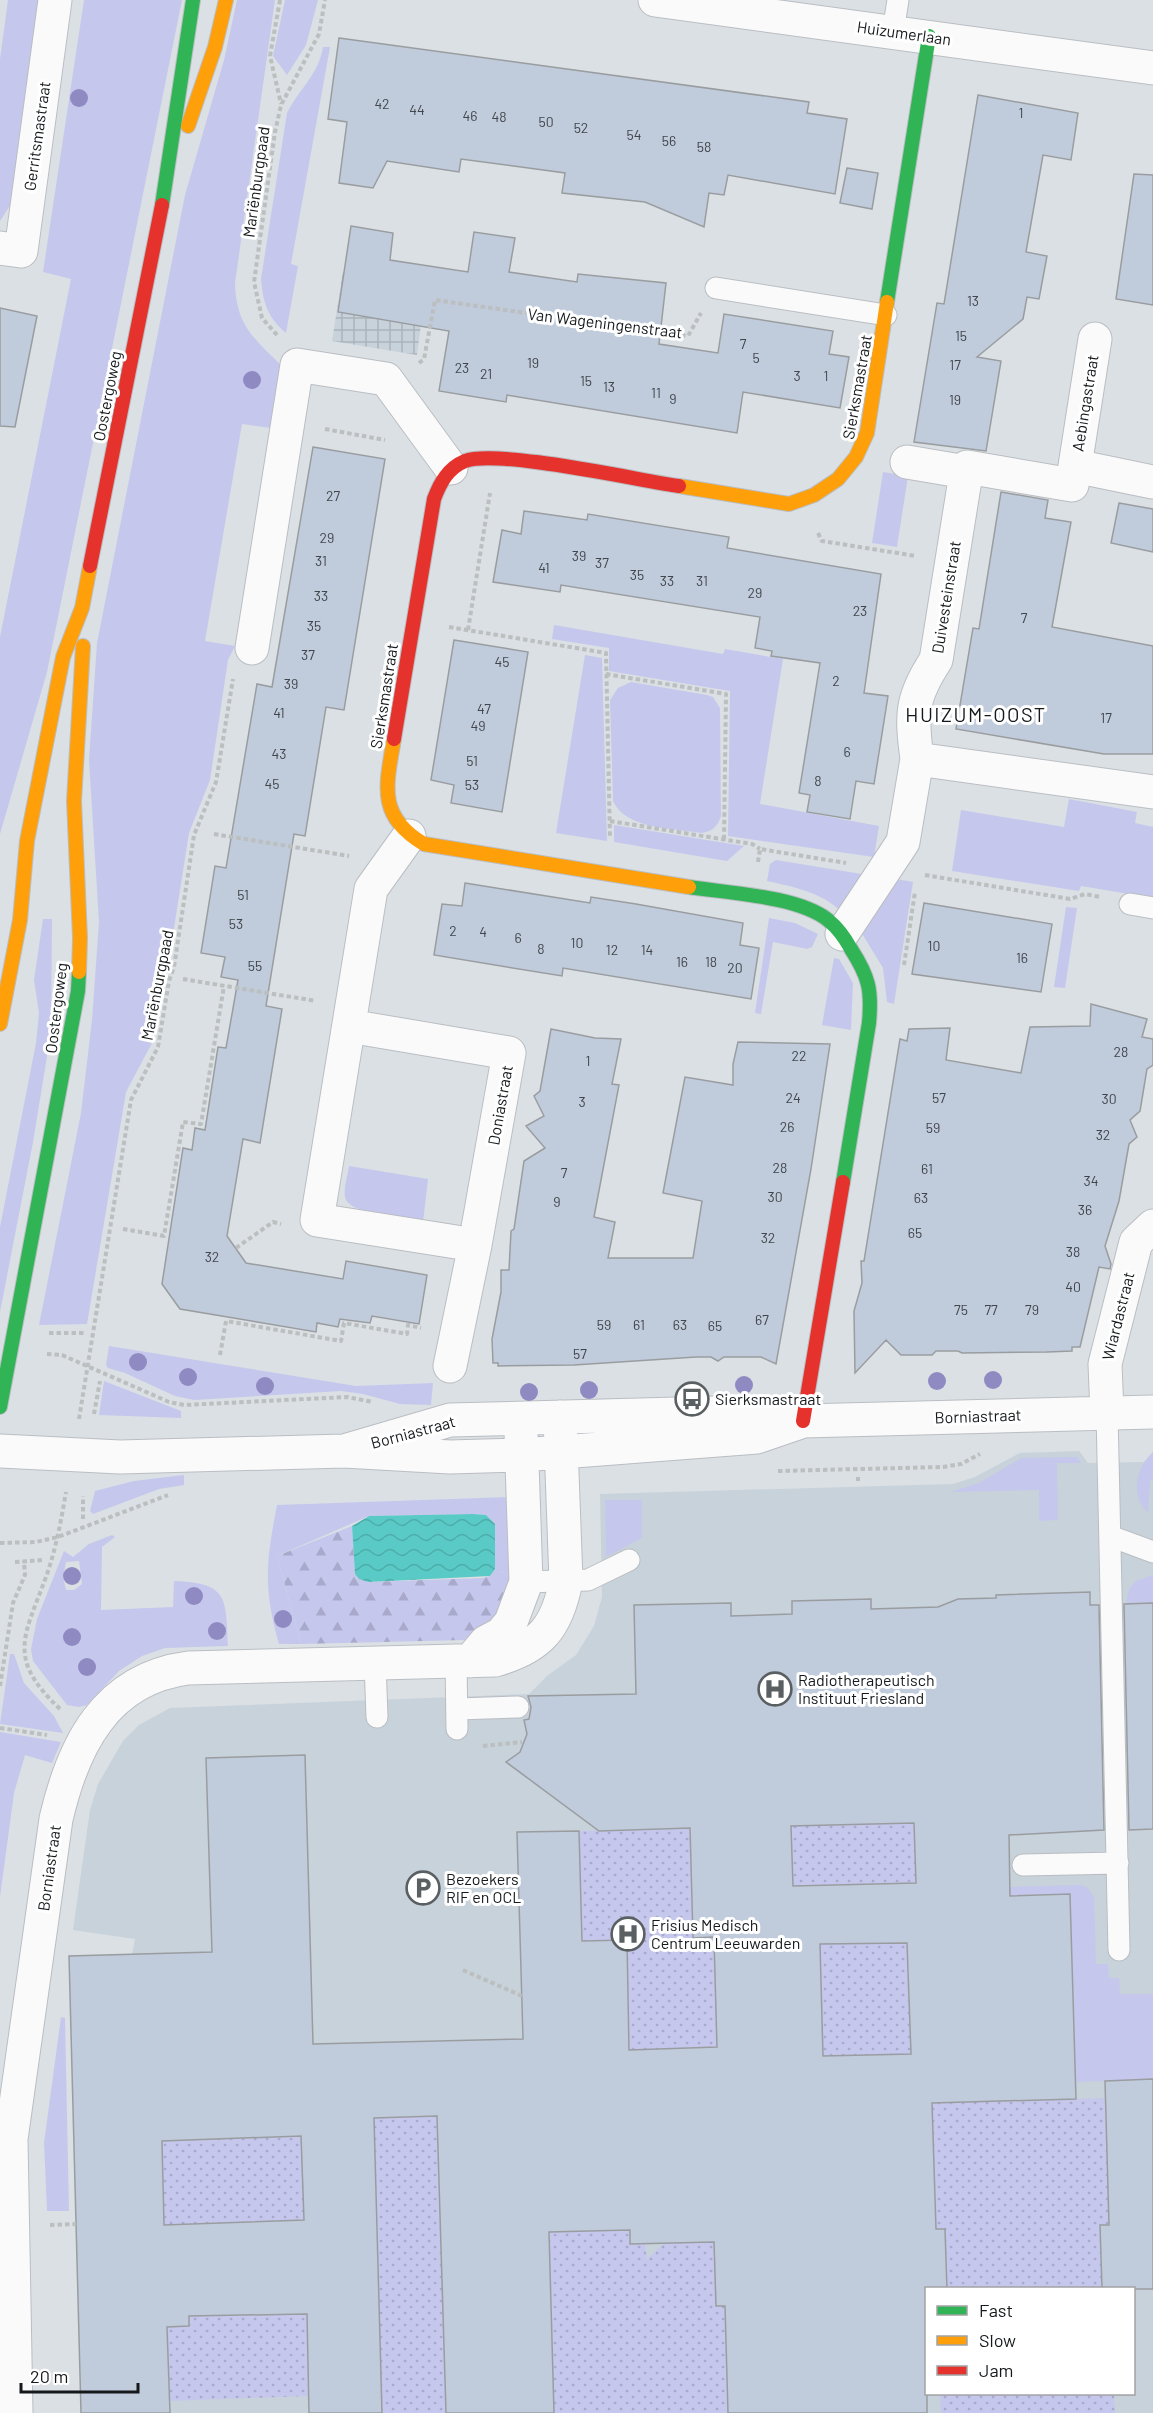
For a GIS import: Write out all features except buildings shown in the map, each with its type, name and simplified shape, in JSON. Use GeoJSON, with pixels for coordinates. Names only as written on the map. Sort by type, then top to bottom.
{"type":"FeatureCollection","features":[{"type":"Feature","properties":{"kind":"street","name":"Gerritsmastraat"},"geometry":{"type":"LineString","coordinates":[[0,248],[21,251],[55,0]]}},
{"type":"Feature","properties":{"kind":"street","name":"Oostergoweg"},"geometry":{"type":"LineString","coordinates":[[0,1024],[20,920],[31,818],[63,657],[82,608],[165,190],[184,41],[193,0]]}},
{"type":"Feature","properties":{"kind":"street","name":"Oostergoweg"},"geometry":{"type":"LineString","coordinates":[[165,190],[216,47],[226,0]]}},
{"type":"Feature","properties":{"kind":"street","name":"Huizumerlaan"},"geometry":{"type":"LineString","coordinates":[[655,0],[1153,68]]}},
{"type":"Feature","properties":{"kind":"street","name":"Sierksmastraat"},"geometry":{"type":"LineString","coordinates":[[800,502],[812,497],[854,464],[861,454],[867,433],[928,36]]}},
{"type":"Feature","properties":{"kind":"street","name":"Aebingastraat"},"geometry":{"type":"LineString","coordinates":[[967,470],[1072,485],[1095,339]]}},
{"type":"Feature","properties":{"kind":"street"},"geometry":{"type":"LineString","coordinates":[[252,648],[297,365],[386,379],[451,468],[463,460],[496,457],[779,504],[800,502]]}},
{"type":"Feature","properties":{"kind":"street"},"geometry":{"type":"LineString","coordinates":[[907,462],[967,470]]}},
{"type":"Feature","properties":{"kind":"street","name":"Aebingastraat"},"geometry":{"type":"LineString","coordinates":[[1075,466],[1153,482]]}},
{"type":"Feature","properties":{"kind":"street","name":"Sierksmastraat"},"geometry":{"type":"LineString","coordinates":[[451,468],[437,486],[434,499],[386,784],[390,813],[397,826],[424,844],[445,849],[791,904],[807,909],[827,919],[842,934],[867,974],[871,997],[803,1421]]}},
{"type":"Feature","properties":{"kind":"street","name":"Duivesteinstraat"},"geometry":{"type":"LineString","coordinates":[[842,934],[903,842],[917,759],[912,724],[919,686],[936,660],[967,470]]}},
{"type":"Feature","properties":{"kind":"street","name":"Oostergoweg"},"geometry":{"type":"LineString","coordinates":[[0,1407],[78,991],[80,938],[74,801],[83,662],[82,608]]}},
{"type":"Feature","properties":{"kind":"street"},"geometry":{"type":"LineString","coordinates":[[917,759],[1153,792]]}},
{"type":"Feature","properties":{"kind":"street"},"geometry":{"type":"LineString","coordinates":[[409,836],[371,889],[317,1220],[475,1245]]}},
{"type":"Feature","properties":{"kind":"street","name":"Doniastraat"},"geometry":{"type":"LineString","coordinates":[[351,1016],[509,1053],[475,1245],[450,1366]]}},
{"type":"Feature","properties":{"kind":"street","name":"Wiardastraat"},"geometry":{"type":"LineString","coordinates":[[1107,1413],[1105,1365],[1136,1242],[1153,1226]]}},
{"type":"Feature","properties":{"kind":"street","name":"Borniastraat"},"geometry":{"type":"LineString","coordinates":[[344,1451],[450,1420],[753,1412],[803,1421],[1153,1412]]}},
{"type":"Feature","properties":{"kind":"street","name":"Borniastraat"},"geometry":{"type":"LineString","coordinates":[[16,2413],[11,2139],[56,1819],[64,1781],[91,1729],[119,1696],[141,1681],[164,1671],[188,1668],[463,1661],[495,1659],[521,1652],[537,1641],[554,1618],[562,1600],[566,1581],[560,1417]]}},
{"type":"Feature","properties":{"kind":"street"},"geometry":{"type":"LineString","coordinates":[[463,1661],[486,1642],[501,1634],[512,1622],[526,1582],[520,1418]]}},
{"type":"Feature","properties":{"kind":"street","name":"Borniastraat"},"geometry":{"type":"LineString","coordinates":[[0,1451],[120,1457],[344,1451],[450,1457],[522,1455],[757,1437],[803,1421]]}},
{"type":"Feature","properties":{"kind":"lane"},"geometry":{"type":"LineString","coordinates":[[893,32],[898,0]]}},
{"type":"Feature","properties":{"kind":"lane"},"geometry":{"type":"LineString","coordinates":[[716,288],[886,315]]}},
{"type":"Feature","properties":{"kind":"lane"},"geometry":{"type":"LineString","coordinates":[[1130,904],[1153,908]]}},
{"type":"Feature","properties":{"kind":"lane"},"geometry":{"type":"LineString","coordinates":[[1107,1413],[1119,1950]]}},
{"type":"Feature","properties":{"kind":"lane"},"geometry":{"type":"LineString","coordinates":[[1110,1536],[1153,1552]]}},
{"type":"Feature","properties":{"kind":"lane"},"geometry":{"type":"LineString","coordinates":[[526,1582],[588,1580],[629,1560]]}},
{"type":"Feature","properties":{"kind":"lane"},"geometry":{"type":"LineString","coordinates":[[463,1661],[457,1719],[518,1707]]}},
{"type":"Feature","properties":{"kind":"lane"},"geometry":{"type":"LineString","coordinates":[[375,1662],[377,1717]]}},
{"type":"Feature","properties":{"kind":"lane"},"geometry":{"type":"LineString","coordinates":[[1023,1865],[1118,1863]]}},
{"type":"Feature","properties":{"kind":"path"},"geometry":{"type":"LineString","coordinates":[[280,0],[270,56],[281,105]]}},
{"type":"Feature","properties":{"kind":"path","name":"Mariënburgpaad"},"geometry":{"type":"LineString","coordinates":[[297,365],[285,342],[262,318],[254,282],[281,105],[316,41],[325,0]]}},
{"type":"Feature","properties":{"kind":"path","name":"Van Wageningenstraat"},"geometry":{"type":"LineString","coordinates":[[393,389],[424,359],[435,300],[688,336],[716,288]]}},
{"type":"Feature","properties":{"kind":"path"},"geometry":{"type":"LineString","coordinates":[[288,423],[397,442],[419,425]]}},
{"type":"Feature","properties":{"kind":"path"},"geometry":{"type":"LineString","coordinates":[[468,630],[496,457]]}},
{"type":"Feature","properties":{"kind":"path"},"geometry":{"type":"LineString","coordinates":[[800,502],[822,541],[952,562]]}},
{"type":"Feature","properties":{"kind":"path"},"geometry":{"type":"LineString","coordinates":[[413,621],[606,653],[611,849],[607,874]]}},
{"type":"Feature","properties":{"kind":"path","name":"Mariënburgpaad"},"geometry":{"type":"LineString","coordinates":[[252,648],[236,662],[216,782],[194,835],[174,967],[169,981],[158,1047],[131,1100],[87,1367],[169,1402],[184,1405],[347,1397],[383,1405]]}},
{"type":"Feature","properties":{"kind":"path"},"geometry":{"type":"LineString","coordinates":[[606,674],[726,694],[724,840]]}},
{"type":"Feature","properties":{"kind":"path"},"geometry":{"type":"LineString","coordinates":[[610,821],[752,844],[760,849]]}},
{"type":"Feature","properties":{"kind":"path"},"geometry":{"type":"LineString","coordinates":[[214,834],[390,862]]}},
{"type":"Feature","properties":{"kind":"path"},"geometry":{"type":"LineString","coordinates":[[903,969],[916,886]]}},
{"type":"Feature","properties":{"kind":"path"},"geometry":{"type":"LineString","coordinates":[[183,979],[224,986],[351,1016]]}},
{"type":"Feature","properties":{"kind":"path"},"geometry":{"type":"LineString","coordinates":[[123,1229],[164,1236],[183,1122],[201,1124],[224,986]]}},
{"type":"Feature","properties":{"kind":"path"},"geometry":{"type":"LineString","coordinates":[[236,1248],[273,1222],[297,1227],[317,1220]]}},
{"type":"Feature","properties":{"kind":"path"},"geometry":{"type":"LineString","coordinates":[[220,1355],[226,1321],[341,1341],[344,1323],[407,1334],[408,1325],[457,1334]]}},
{"type":"Feature","properties":{"kind":"path"},"geometry":{"type":"LineString","coordinates":[[47,1333],[86,1332]]}},
{"type":"Feature","properties":{"kind":"path"},"geometry":{"type":"LineString","coordinates":[[94,1414],[100,1381]]}},
{"type":"Feature","properties":{"kind":"path"},"geometry":{"type":"LineString","coordinates":[[83,1496],[83,1519]]}},
{"type":"Feature","properties":{"kind":"path"},"geometry":{"type":"LineString","coordinates":[[0,1543],[36,1542],[57,1537],[46,1577],[28,1618],[25,1633],[25,1658],[29,1671],[48,1697],[62,1710],[91,1729]]}},
{"type":"Feature","properties":{"kind":"path"},"geometry":{"type":"LineString","coordinates":[[15,1562],[43,1560]]}},
{"type":"Feature","properties":{"kind":"path"},"geometry":{"type":"LineString","coordinates":[[0,1686],[13,1603],[25,1575],[24,1561]]}},
{"type":"Feature","properties":{"kind":"path"},"geometry":{"type":"LineString","coordinates":[[0,1728],[53,1736]]}},
{"type":"Feature","properties":{"kind":"path"},"geometry":{"type":"LineString","coordinates":[[480,1747],[522,1742]]}},
{"type":"Feature","properties":{"kind":"path"},"geometry":{"type":"LineString","coordinates":[[463,1970],[522,1996]]}},
{"type":"Feature","properties":{"kind":"shaded area"},"geometry":{"type":"Polygon","coordinates":[[[343,272],[426,286],[417,355],[332,341],[343,272]]]}},
{"type":"Feature","properties":{"kind":"shaded area","name":"Frisius Medisch Centrum Leeuwarden"},"geometry":{"type":"Polygon","coordinates":[[[1079,1451],[1088,1463],[1144,1462],[1153,1452],[1153,2413],[166,2413],[132,1955],[135,1939],[73,1930],[90,1810],[98,1784],[123,1741],[139,1725],[170,1708],[529,1694],[547,1676],[576,1655],[594,1626],[602,1597],[600,1494],[953,1484],[975,1477],[1020,1453],[1079,1451]]]}},
{"type":"Feature","properties":{"kind":"green space"},"geometry":{"type":"Polygon","coordinates":[[[8,0],[41,0],[13,201],[0,221],[0,59],[8,0]]]}},
{"type":"Feature","properties":{"kind":"green space"},"geometry":{"type":"Polygon","coordinates":[[[84,0],[182,0],[47,672],[0,834],[0,637],[71,279],[43,272],[84,0]]]}},
{"type":"Feature","properties":{"kind":"green space"},"geometry":{"type":"Polygon","coordinates":[[[237,0],[275,0],[235,283],[239,309],[248,329],[262,347],[281,365],[271,428],[242,424],[205,641],[235,646],[228,660],[210,780],[189,833],[168,966],[163,979],[152,1043],[126,1092],[87,1324],[39,1325],[81,1113],[92,1020],[99,922],[89,760],[97,643],[185,195],[224,60],[237,0]]]}},
{"type":"Feature","properties":{"kind":"green space"},"geometry":{"type":"Polygon","coordinates":[[[285,0],[318,0],[306,45],[287,75],[273,56],[285,0]]]}},
{"type":"Feature","properties":{"kind":"green space"},"geometry":{"type":"Polygon","coordinates":[[[323,47],[330,47],[291,264],[298,266],[286,333],[271,316],[263,295],[261,279],[287,113],[313,73],[323,47]]]}},
{"type":"Feature","properties":{"kind":"green space"},"geometry":{"type":"Polygon","coordinates":[[[883,472],[908,476],[897,547],[872,543],[883,472]]]}},
{"type":"Feature","properties":{"kind":"green space"},"geometry":{"type":"Polygon","coordinates":[[[554,625],[723,654],[725,649],[783,659],[760,804],[879,826],[874,857],[728,836],[730,691],[609,671],[609,648],[552,639],[554,625]]]}},
{"type":"Feature","properties":{"kind":"green space"},"geometry":{"type":"Polygon","coordinates":[[[585,655],[602,658],[607,841],[556,833],[585,655]]]}},
{"type":"Feature","properties":{"kind":"green space"},"geometry":{"type":"Polygon","coordinates":[[[631,682],[707,695],[713,697],[720,708],[721,816],[717,825],[709,831],[702,833],[639,823],[628,818],[613,801],[610,700],[618,688],[631,682]]]}},
{"type":"Feature","properties":{"kind":"green space"},"geometry":{"type":"Polygon","coordinates":[[[1069,799],[1137,812],[1135,823],[1153,827],[1153,898],[1081,886],[1079,891],[952,871],[961,810],[1064,827],[1069,799]]]}},
{"type":"Feature","properties":{"kind":"green space"},"geometry":{"type":"Polygon","coordinates":[[[614,825],[744,846],[727,861],[614,842],[614,825]]]}},
{"type":"Feature","properties":{"kind":"green space"},"geometry":{"type":"Polygon","coordinates":[[[776,860],[868,875],[842,912],[816,895],[767,881],[770,864],[776,860]]]}},
{"type":"Feature","properties":{"kind":"green space"},"geometry":{"type":"Polygon","coordinates":[[[896,879],[913,882],[894,1004],[887,1002],[883,968],[861,932],[896,879]]]}},
{"type":"Feature","properties":{"kind":"green space"},"geometry":{"type":"Polygon","coordinates":[[[1066,907],[1077,908],[1065,988],[1054,987],[1066,907]]]}},
{"type":"Feature","properties":{"kind":"green space"},"geometry":{"type":"Polygon","coordinates":[[[769,918],[795,923],[818,934],[812,947],[807,949],[773,942],[761,1014],[755,1013],[769,918]]]}},
{"type":"Feature","properties":{"kind":"green space"},"geometry":{"type":"Polygon","coordinates":[[[43,919],[52,919],[51,1032],[33,1142],[0,1312],[0,1227],[36,1043],[39,1013],[34,980],[43,919]]]}},
{"type":"Feature","properties":{"kind":"green space"},"geometry":{"type":"Polygon","coordinates":[[[834,958],[839,959],[853,983],[851,1030],[822,1025],[834,958]]]}},
{"type":"Feature","properties":{"kind":"green space"},"geometry":{"type":"Polygon","coordinates":[[[349,1166],[428,1179],[423,1222],[381,1215],[351,1205],[346,1200],[345,1192],[349,1166]]]}},
{"type":"Feature","properties":{"kind":"green space"},"geometry":{"type":"Polygon","coordinates":[[[109,1346],[356,1386],[433,1383],[431,1405],[400,1404],[363,1394],[341,1391],[194,1400],[175,1396],[125,1373],[108,1368],[106,1365],[109,1346]]]}},
{"type":"Feature","properties":{"kind":"green space"},"geometry":{"type":"Polygon","coordinates":[[[104,1381],[181,1411],[181,1418],[99,1415],[104,1381]]]}},
{"type":"Feature","properties":{"kind":"green space"},"geometry":{"type":"Polygon","coordinates":[[[1153,1452],[1153,1478],[1150,1481],[1148,1513],[1139,1498],[1137,1482],[1142,1466],[1153,1452]]]}},
{"type":"Feature","properties":{"kind":"green space"},"geometry":{"type":"Polygon","coordinates":[[[1077,1457],[1081,1463],[1057,1463],[1058,1520],[1039,1521],[1039,1490],[950,1492],[979,1483],[1021,1458],[1077,1457]]]}},
{"type":"Feature","properties":{"kind":"green space"},"geometry":{"type":"Polygon","coordinates":[[[184,1475],[184,1485],[159,1489],[93,1514],[90,1511],[95,1491],[134,1481],[184,1475]]]}},
{"type":"Feature","properties":{"kind":"green space"},"geometry":{"type":"Polygon","coordinates":[[[511,1497],[515,1578],[495,1569],[495,1524],[486,1515],[369,1516],[277,1556],[301,1644],[279,1644],[268,1590],[270,1543],[277,1505],[511,1497]]]}},
{"type":"Feature","properties":{"kind":"green space"},"geometry":{"type":"Polygon","coordinates":[[[605,1500],[642,1500],[642,1538],[606,1557],[605,1500]]]}},
{"type":"Feature","properties":{"kind":"green space"},"geometry":{"type":"Polygon","coordinates":[[[352,1526],[355,1574],[359,1579],[368,1582],[483,1578],[490,1576],[495,1569],[515,1578],[512,1590],[487,1630],[465,1640],[301,1644],[277,1556],[352,1526]]]}},
{"type":"Feature","properties":{"kind":"green space"},"geometry":{"type":"Polygon","coordinates":[[[112,1535],[115,1537],[102,1547],[101,1610],[173,1607],[174,1581],[205,1585],[220,1596],[224,1604],[228,1646],[165,1648],[142,1656],[119,1671],[87,1705],[79,1707],[67,1705],[33,1661],[31,1649],[37,1619],[64,1551],[73,1557],[89,1544],[112,1535]],[[79,1561],[66,1562],[63,1577],[66,1590],[74,1590],[82,1584],[79,1561]]]}},
{"type":"Feature","properties":{"kind":"green space"},"geometry":{"type":"Polygon","coordinates":[[[1153,1575],[1153,1603],[1141,1604],[1129,1685],[1127,1599],[1129,1589],[1136,1581],[1153,1575]]]}},
{"type":"Feature","properties":{"kind":"green space"},"geometry":{"type":"Polygon","coordinates":[[[10,1654],[14,1654],[24,1683],[54,1716],[63,1733],[0,1724],[10,1654]]]}},
{"type":"Feature","properties":{"kind":"green space"},"geometry":{"type":"Polygon","coordinates":[[[0,1732],[61,1742],[52,1763],[25,1755],[14,1793],[0,1897],[0,1732]]]}},
{"type":"Feature","properties":{"kind":"green space"},"geometry":{"type":"Polygon","coordinates":[[[914,1823],[916,1887],[902,1883],[793,1886],[792,1872],[691,1874],[693,1937],[713,1937],[714,1940],[717,2047],[629,2051],[627,1940],[582,1941],[579,1831],[914,1823]]]}},
{"type":"Feature","properties":{"kind":"green space"},"geometry":{"type":"Polygon","coordinates":[[[1081,1885],[1088,1888],[1094,1897],[1096,1964],[1108,1964],[1109,1978],[1119,1978],[1120,1994],[1153,1994],[1153,2079],[1075,2082],[1070,1894],[1010,1896],[1010,1887],[1081,1885]]]}},
{"type":"Feature","properties":{"kind":"green space"},"geometry":{"type":"Polygon","coordinates":[[[820,1937],[873,1943],[907,1943],[911,2070],[898,2054],[836,2056],[823,2073],[820,1937]]]}},
{"type":"Feature","properties":{"kind":"green space"},"geometry":{"type":"Polygon","coordinates":[[[158,2000],[211,2139],[286,2137],[301,2120],[304,2227],[164,2225],[158,2000]]]}},
{"type":"Feature","properties":{"kind":"green space"},"geometry":{"type":"Polygon","coordinates":[[[61,2017],[65,2018],[69,2211],[47,2211],[44,2143],[61,2017]]]}},
{"type":"Feature","properties":{"kind":"green space"},"geometry":{"type":"Polygon","coordinates":[[[1106,2098],[1109,2225],[1100,2225],[1102,2287],[947,2287],[945,2230],[936,2229],[932,2103],[1106,2098]]]}},
{"type":"Feature","properties":{"kind":"green space"},"geometry":{"type":"Polygon","coordinates":[[[585,2112],[588,2231],[630,2230],[630,2243],[645,2244],[647,2259],[713,2199],[716,2306],[725,2306],[728,2413],[554,2413],[546,2113],[585,2112]]]}},
{"type":"Feature","properties":{"kind":"green space"},"geometry":{"type":"Polygon","coordinates":[[[437,2116],[446,2413],[382,2413],[374,2118],[437,2116]]]}},
{"type":"Feature","properties":{"kind":"green space"},"geometry":{"type":"Polygon","coordinates":[[[307,2314],[308,2396],[169,2401],[167,2327],[189,2316],[307,2314]]]}},
{"type":"Feature","properties":{"kind":"green space"},"geometry":{"type":"Polygon","coordinates":[[[940,2395],[1114,2395],[1115,2413],[941,2413],[940,2395]]]}},
{"type":"Feature","properties":{"kind":"water"},"geometry":{"type":"Polygon","coordinates":[[[486,1515],[495,1524],[495,1569],[490,1576],[368,1582],[359,1579],[355,1574],[352,1526],[369,1516],[486,1515]]]}},
{"type":"Feature","properties":{"kind":"traffic: fast"},"geometry":{"type":"LineString","coordinates":[[162,205],[193,0]]}},
{"type":"Feature","properties":{"kind":"traffic: fast"},"geometry":{"type":"LineString","coordinates":[[887,302],[929,36]]}},
{"type":"Feature","properties":{"kind":"traffic: fast"},"geometry":{"type":"LineString","coordinates":[[689,887],[762,897],[815,912],[838,930],[862,968],[868,984],[869,1023],[843,1182]]}},
{"type":"Feature","properties":{"kind":"traffic: fast"},"geometry":{"type":"LineString","coordinates":[[0,1407],[78,991],[79,972]]}},
{"type":"Feature","properties":{"kind":"traffic: slow"},"geometry":{"type":"LineString","coordinates":[[188,126],[215,47],[226,0]]}},
{"type":"Feature","properties":{"kind":"traffic: slow"},"geometry":{"type":"LineString","coordinates":[[679,486],[789,504],[814,495],[838,479],[856,457],[867,433],[887,302]]}},
{"type":"Feature","properties":{"kind":"traffic: slow"},"geometry":{"type":"LineString","coordinates":[[0,1024],[20,920],[27,841],[63,657],[82,608],[90,566]]}},
{"type":"Feature","properties":{"kind":"traffic: slow"},"geometry":{"type":"LineString","coordinates":[[79,972],[80,938],[74,801],[83,646]]}},
{"type":"Feature","properties":{"kind":"traffic: slow"},"geometry":{"type":"LineString","coordinates":[[394,739],[388,799],[398,822],[424,844],[689,887]]}},
{"type":"Feature","properties":{"kind":"traffic: jam"},"geometry":{"type":"LineString","coordinates":[[90,566],[162,205]]}},
{"type":"Feature","properties":{"kind":"traffic: jam"},"geometry":{"type":"LineString","coordinates":[[394,739],[434,499],[449,472],[465,461],[482,458],[506,459],[569,467],[679,486]]}},
{"type":"Feature","properties":{"kind":"traffic: jam"},"geometry":{"type":"LineString","coordinates":[[803,1421],[843,1182]]}},
{"type":"Feature","properties":{"kind":"place","name":"Sierksmastraat"},"geometry":{"type":"Point","coordinates":[692,1399]}},
{"type":"Feature","properties":{"kind":"place","name":"Radiotherapeutisch Instituut Friesland"},"geometry":{"type":"Point","coordinates":[775,1689]}},
{"type":"Feature","properties":{"kind":"place","name":"Bezoekers RIF en OCL"},"geometry":{"type":"Point","coordinates":[423,1888]}},
{"type":"Feature","properties":{"kind":"place","name":"Frisius Medisch Centrum Leeuwarden"},"geometry":{"type":"Point","coordinates":[628,1934]}},
{"type":"Feature","properties":{"kind":"district","name":"HUIZUM-OOST"},"geometry":{"type":"Point","coordinates":[976,715]}}]}
